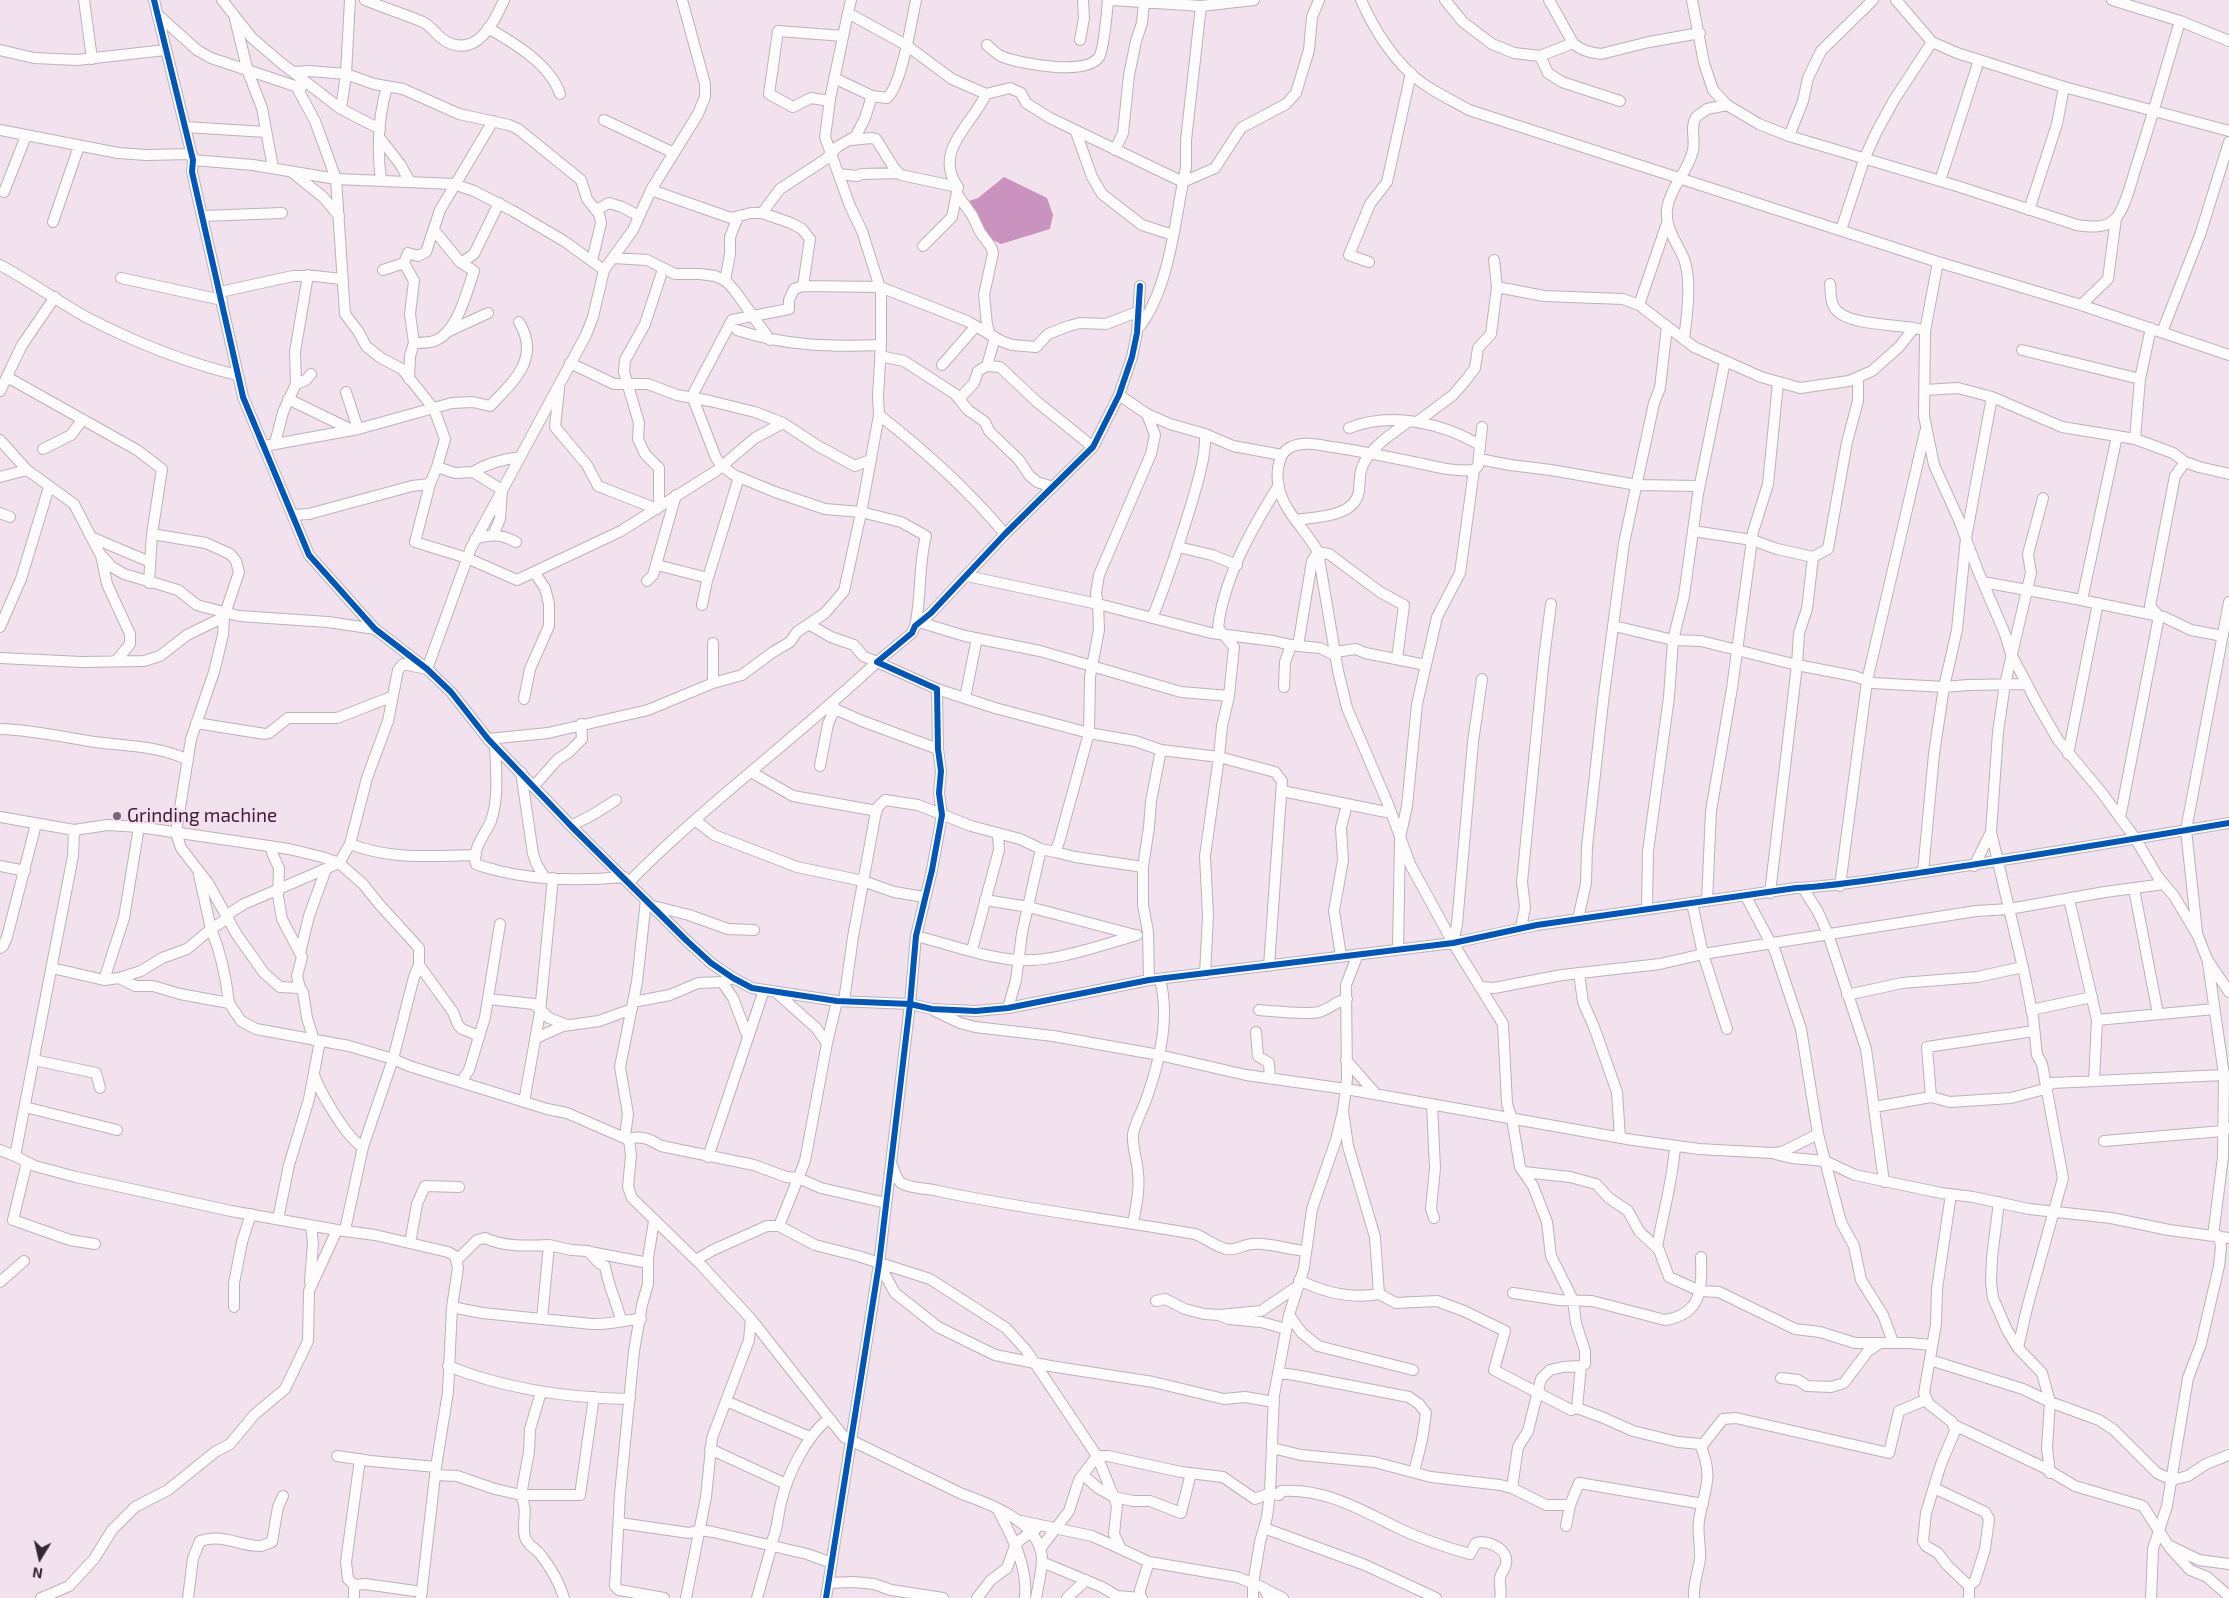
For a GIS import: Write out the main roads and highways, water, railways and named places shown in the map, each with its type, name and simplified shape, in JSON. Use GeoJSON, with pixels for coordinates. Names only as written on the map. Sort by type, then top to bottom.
{"type":"FeatureCollection","features":[{"type":"Feature","properties":{"kind":"place","name":"Grinding machine"},"geometry":{"type":"Point","coordinates":[117,816]}}]}
